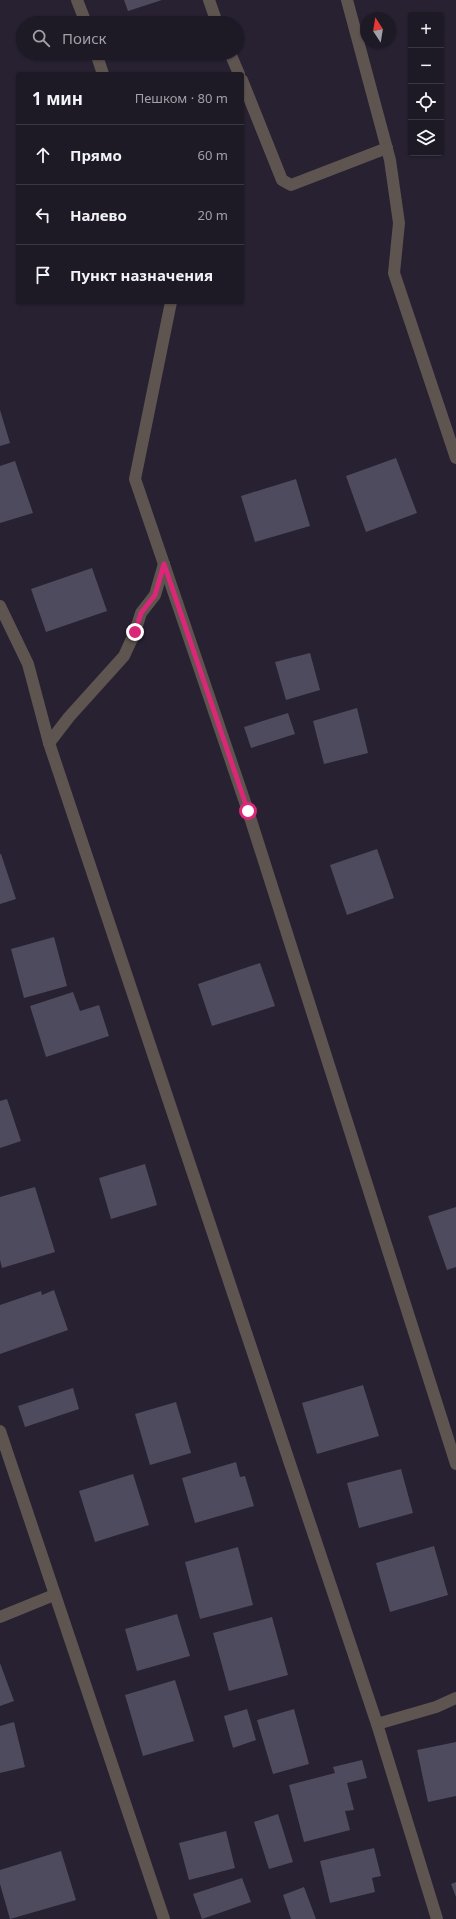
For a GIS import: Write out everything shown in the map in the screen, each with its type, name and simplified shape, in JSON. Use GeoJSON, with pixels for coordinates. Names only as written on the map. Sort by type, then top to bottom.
{"type":"FeatureCollection","features":[{"type":"Feature","properties":{"kind":"street"},"geometry":{"type":"LineString","coordinates":[[77,0],[83,16]]}},
{"type":"Feature","properties":{"kind":"street"},"geometry":{"type":"LineString","coordinates":[[208,0],[214,16]]}},
{"type":"Feature","properties":{"kind":"street"},"geometry":{"type":"LineString","coordinates":[[348,0],[387,148],[398,223],[394,273],[456,458]]}},
{"type":"Feature","properties":{"kind":"street"},"geometry":{"type":"LineString","coordinates":[[98,60],[102,72]]}},
{"type":"Feature","properties":{"kind":"street"},"geometry":{"type":"LineString","coordinates":[[233,60],[238,72]]}},
{"type":"Feature","properties":{"kind":"street"},"geometry":{"type":"LineString","coordinates":[[244,85],[282,180],[286,184],[290,185],[387,148]]}},
{"type":"Feature","properties":{"kind":"street"},"geometry":{"type":"LineString","coordinates":[[171,304],[135,479],[248,811],[456,1464]]}},
{"type":"Feature","properties":{"kind":"street"},"geometry":{"type":"LineString","coordinates":[[50,743],[69,717],[124,656],[135,632],[141,613],[155,595],[164,564]]}},
{"type":"Feature","properties":{"kind":"street"},"geometry":{"type":"LineString","coordinates":[[0,606],[28,664],[50,743],[377,1724],[437,1919]]}},
{"type":"Feature","properties":{"kind":"street"},"geometry":{"type":"LineString","coordinates":[[0,1431],[164,1919]]}},
{"type":"Feature","properties":{"kind":"street"},"geometry":{"type":"LineString","coordinates":[[0,1617],[54,1595]]}},
{"type":"Feature","properties":{"kind":"street"},"geometry":{"type":"LineString","coordinates":[[377,1724],[436,1707],[456,1698]]}},
{"type":"Feature","properties":{"kind":"building"},"geometry":{"type":"Polygon","coordinates":[[[124,0],[162,0],[128,11],[124,0]]]}},
{"type":"Feature","properties":{"kind":"building"},"geometry":{"type":"Polygon","coordinates":[[[0,410],[10,443],[0,446],[0,410]]]}},
{"type":"Feature","properties":{"kind":"building"},"geometry":{"type":"Polygon","coordinates":[[[396,458],[417,513],[366,532],[346,476],[396,458]]]}},
{"type":"Feature","properties":{"kind":"building"},"geometry":{"type":"Polygon","coordinates":[[[15,461],[33,513],[0,523],[0,466],[15,461]]]}},
{"type":"Feature","properties":{"kind":"building"},"geometry":{"type":"Polygon","coordinates":[[[296,479],[310,526],[255,542],[241,496],[296,479]]]}},
{"type":"Feature","properties":{"kind":"building"},"geometry":{"type":"Polygon","coordinates":[[[92,568],[107,611],[46,632],[31,589],[92,568]]]}},
{"type":"Feature","properties":{"kind":"building"},"geometry":{"type":"Polygon","coordinates":[[[310,653],[320,690],[286,700],[275,662],[310,653]]]}},
{"type":"Feature","properties":{"kind":"building"},"geometry":{"type":"Polygon","coordinates":[[[357,708],[368,753],[324,764],[313,721],[357,708]]]}},
{"type":"Feature","properties":{"kind":"building"},"geometry":{"type":"Polygon","coordinates":[[[288,713],[295,734],[251,748],[244,727],[288,713]]]}},
{"type":"Feature","properties":{"kind":"building"},"geometry":{"type":"Polygon","coordinates":[[[377,849],[394,898],[347,915],[330,865],[377,849]]]}},
{"type":"Feature","properties":{"kind":"building"},"geometry":{"type":"Polygon","coordinates":[[[0,854],[16,899],[0,904],[0,854]]]}},
{"type":"Feature","properties":{"kind":"building"},"geometry":{"type":"Polygon","coordinates":[[[54,937],[67,986],[24,998],[11,949],[54,937]]]}},
{"type":"Feature","properties":{"kind":"building"},"geometry":{"type":"Polygon","coordinates":[[[260,963],[275,1006],[212,1026],[198,984],[260,963]]]}},
{"type":"Feature","properties":{"kind":"building"},"geometry":{"type":"Polygon","coordinates":[[[73,992],[80,1011],[99,1005],[109,1036],[46,1057],[30,1006],[73,992]]]}},
{"type":"Feature","properties":{"kind":"building"},"geometry":{"type":"Polygon","coordinates":[[[7,1099],[21,1141],[0,1148],[0,1101],[7,1099]]]}},
{"type":"Feature","properties":{"kind":"building"},"geometry":{"type":"Polygon","coordinates":[[[145,1164],[157,1205],[111,1219],[99,1178],[145,1164]]]}},
{"type":"Feature","properties":{"kind":"building"},"geometry":{"type":"Polygon","coordinates":[[[35,1187],[55,1252],[2,1268],[0,1260],[0,1197],[35,1187]]]}},
{"type":"Feature","properties":{"kind":"building"},"geometry":{"type":"Polygon","coordinates":[[[456,1207],[456,1267],[447,1270],[428,1216],[456,1207]]]}},
{"type":"Feature","properties":{"kind":"building"},"geometry":{"type":"Polygon","coordinates":[[[54,1290],[68,1330],[0,1354],[0,1305],[41,1291],[42,1295],[54,1290]]]}},
{"type":"Feature","properties":{"kind":"building"},"geometry":{"type":"Polygon","coordinates":[[[363,1385],[379,1436],[317,1454],[302,1403],[363,1385]]]}},
{"type":"Feature","properties":{"kind":"building"},"geometry":{"type":"Polygon","coordinates":[[[73,1388],[79,1409],[25,1427],[18,1406],[73,1388]]]}},
{"type":"Feature","properties":{"kind":"building"},"geometry":{"type":"Polygon","coordinates":[[[176,1402],[191,1453],[150,1465],[135,1414],[176,1402]]]}},
{"type":"Feature","properties":{"kind":"building"},"geometry":{"type":"Polygon","coordinates":[[[236,1462],[240,1477],[245,1476],[254,1506],[195,1523],[182,1478],[236,1462]]]}},
{"type":"Feature","properties":{"kind":"building"},"geometry":{"type":"Polygon","coordinates":[[[401,1469],[413,1513],[359,1528],[347,1483],[401,1469]]]}},
{"type":"Feature","properties":{"kind":"building"},"geometry":{"type":"Polygon","coordinates":[[[133,1474],[149,1525],[95,1542],[79,1491],[133,1474]]]}},
{"type":"Feature","properties":{"kind":"building"},"geometry":{"type":"Polygon","coordinates":[[[434,1546],[448,1595],[390,1612],[376,1563],[434,1546]]]}},
{"type":"Feature","properties":{"kind":"building"},"geometry":{"type":"Polygon","coordinates":[[[238,1547],[253,1605],[200,1619],[185,1562],[238,1547]]]}},
{"type":"Feature","properties":{"kind":"building"},"geometry":{"type":"Polygon","coordinates":[[[177,1614],[190,1656],[137,1671],[125,1629],[177,1614]]]}},
{"type":"Feature","properties":{"kind":"building"},"geometry":{"type":"Polygon","coordinates":[[[272,1617],[288,1675],[229,1691],[213,1633],[272,1617]]]}},
{"type":"Feature","properties":{"kind":"building"},"geometry":{"type":"Polygon","coordinates":[[[0,1663],[14,1701],[0,1706],[0,1663]]]}},
{"type":"Feature","properties":{"kind":"building"},"geometry":{"type":"Polygon","coordinates":[[[175,1680],[194,1741],[143,1756],[125,1695],[175,1680]]]}},
{"type":"Feature","properties":{"kind":"building"},"geometry":{"type":"Polygon","coordinates":[[[247,1709],[256,1740],[233,1748],[224,1716],[247,1709]]]}},
{"type":"Feature","properties":{"kind":"building"},"geometry":{"type":"Polygon","coordinates":[[[294,1709],[309,1764],[273,1774],[257,1720],[294,1709]]]}},
{"type":"Feature","properties":{"kind":"building"},"geometry":{"type":"Polygon","coordinates":[[[14,1722],[25,1767],[0,1773],[0,1726],[14,1722]]]}},
{"type":"Feature","properties":{"kind":"building"},"geometry":{"type":"Polygon","coordinates":[[[456,1742],[456,1796],[428,1802],[417,1750],[456,1742]]]}},
{"type":"Feature","properties":{"kind":"building"},"geometry":{"type":"Polygon","coordinates":[[[362,1760],[367,1778],[347,1783],[354,1810],[345,1811],[350,1830],[304,1842],[289,1785],[335,1773],[333,1767],[362,1760]]]}},
{"type":"Feature","properties":{"kind":"building"},"geometry":{"type":"Polygon","coordinates":[[[278,1814],[293,1862],[269,1869],[254,1822],[278,1814]]]}},
{"type":"Feature","properties":{"kind":"building"},"geometry":{"type":"Polygon","coordinates":[[[226,1831],[235,1868],[189,1880],[179,1843],[226,1831]]]}},
{"type":"Feature","properties":{"kind":"building"},"geometry":{"type":"Polygon","coordinates":[[[374,1848],[381,1876],[372,1878],[375,1892],[330,1903],[320,1861],[374,1848]]]}},
{"type":"Feature","properties":{"kind":"building"},"geometry":{"type":"Polygon","coordinates":[[[61,1851],[76,1900],[10,1919],[0,1884],[0,1870],[61,1851]]]}},
{"type":"Feature","properties":{"kind":"building"},"geometry":{"type":"Polygon","coordinates":[[[242,1878],[251,1902],[202,1919],[193,1894],[242,1878]]]}},
{"type":"Feature","properties":{"kind":"building"},"geometry":{"type":"Polygon","coordinates":[[[456,1882],[456,1897],[451,1884],[456,1882]]]}},
{"type":"Feature","properties":{"kind":"building"},"geometry":{"type":"Polygon","coordinates":[[[304,1887],[316,1919],[291,1919],[283,1895],[304,1887]]]}},
{"type":"Feature","properties":{"kind":"route"},"geometry":{"type":"LineString","coordinates":[[135,632],[141,613],[155,595],[164,564],[248,811]]}}]}
